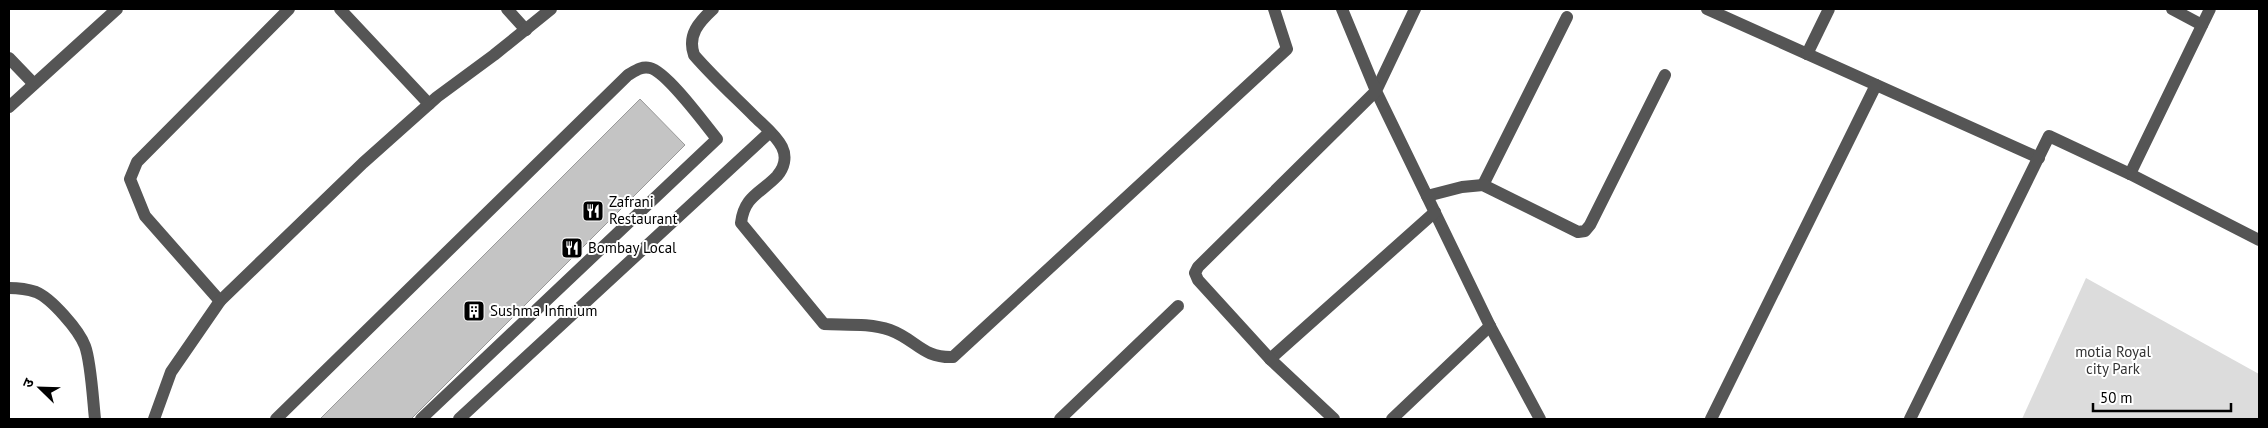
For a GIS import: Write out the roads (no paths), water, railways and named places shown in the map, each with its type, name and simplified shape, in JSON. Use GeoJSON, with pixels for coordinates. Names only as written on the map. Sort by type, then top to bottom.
{"type":"FeatureCollection","features":[{"type":"Feature","properties":{"kind":"street"},"geometry":{"type":"LineString","coordinates":[[9,107],[117,9]]}},
{"type":"Feature","properties":{"kind":"street"},"geometry":{"type":"LineString","coordinates":[[220,301],[145,216],[130,179],[137,162],[288,9]]}},
{"type":"Feature","properties":{"kind":"street"},"geometry":{"type":"LineString","coordinates":[[340,9],[429,104]]}},
{"type":"Feature","properties":{"kind":"street"},"geometry":{"type":"LineString","coordinates":[[507,9],[526,30]]}},
{"type":"Feature","properties":{"kind":"street"},"geometry":{"type":"LineString","coordinates":[[154,419],[172,372],[220,301],[363,163],[429,104],[551,9]]}},
{"type":"Feature","properties":{"kind":"street"},"geometry":{"type":"LineString","coordinates":[[713,9],[700,22],[692,38],[691,45],[694,55],[770,132],[782,148],[785,160],[783,168],[748,201],[742,212],[741,223],[824,324],[866,325],[888,329],[908,338],[924,352],[938,357],[953,357],[1287,50],[1274,9]]}},
{"type":"Feature","properties":{"kind":"street"},"geometry":{"type":"LineString","coordinates":[[1342,9],[1376,92],[1490,326],[1540,419]]}},
{"type":"Feature","properties":{"kind":"street"},"geometry":{"type":"LineString","coordinates":[[1334,419],[1270,359],[1198,280],[1195,273],[1198,267],[1376,92],[1415,9]]}},
{"type":"Feature","properties":{"kind":"street"},"geometry":{"type":"LineString","coordinates":[[1708,9],[2039,158]]}},
{"type":"Feature","properties":{"kind":"street"},"geometry":{"type":"LineString","coordinates":[[1807,54],[1829,9]]}},
{"type":"Feature","properties":{"kind":"street"},"geometry":{"type":"LineString","coordinates":[[2172,9],[2202,25]]}},
{"type":"Feature","properties":{"kind":"street"},"geometry":{"type":"LineString","coordinates":[[2130,174],[2210,9]]}},
{"type":"Feature","properties":{"kind":"street"},"geometry":{"type":"LineString","coordinates":[[1483,185],[1567,17]]}},
{"type":"Feature","properties":{"kind":"street"},"geometry":{"type":"LineString","coordinates":[[9,58],[34,84]]}},
{"type":"Feature","properties":{"kind":"street"},"geometry":{"type":"LineString","coordinates":[[276,419],[628,75],[639,68],[649,68],[662,75],[717,139],[421,419]]}},
{"type":"Feature","properties":{"kind":"street"},"geometry":{"type":"LineString","coordinates":[[1427,196],[1462,187],[1483,185],[1578,232],[1585,231],[1590,225],[1665,74]]}},
{"type":"Feature","properties":{"kind":"street"},"geometry":{"type":"LineString","coordinates":[[1711,419],[1876,84]]}},
{"type":"Feature","properties":{"kind":"street"},"geometry":{"type":"LineString","coordinates":[[459,419],[770,132]]}},
{"type":"Feature","properties":{"kind":"street"},"geometry":{"type":"LineString","coordinates":[[1910,419],[2050,136],[2130,174],[2259,240]]}},
{"type":"Feature","properties":{"kind":"street"},"geometry":{"type":"LineString","coordinates":[[1270,359],[1435,212]]}},
{"type":"Feature","properties":{"kind":"street"},"geometry":{"type":"LineString","coordinates":[[9,288],[22,288],[37,292],[48,300],[71,324],[85,346],[95,419]]}},
{"type":"Feature","properties":{"kind":"street"},"geometry":{"type":"LineString","coordinates":[[1060,419],[1178,306]]}},
{"type":"Feature","properties":{"kind":"street"},"geometry":{"type":"LineString","coordinates":[[1399,417],[1490,326]]}},
{"type":"Feature","properties":{"kind":"place","name":"Zafrani Restaurant"},"geometry":{"type":"Point","coordinates":[593,211]}},
{"type":"Feature","properties":{"kind":"place","name":"Bombay Local"},"geometry":{"type":"Point","coordinates":[572,248]}},
{"type":"Feature","properties":{"kind":"place","name":"Sushma Infinium"},"geometry":{"type":"Point","coordinates":[474,311]}},
{"type":"Feature","properties":{"kind":"park label","name":"motia Royal city Park"},"geometry":{"type":"Point","coordinates":[2113,360]}}]}
